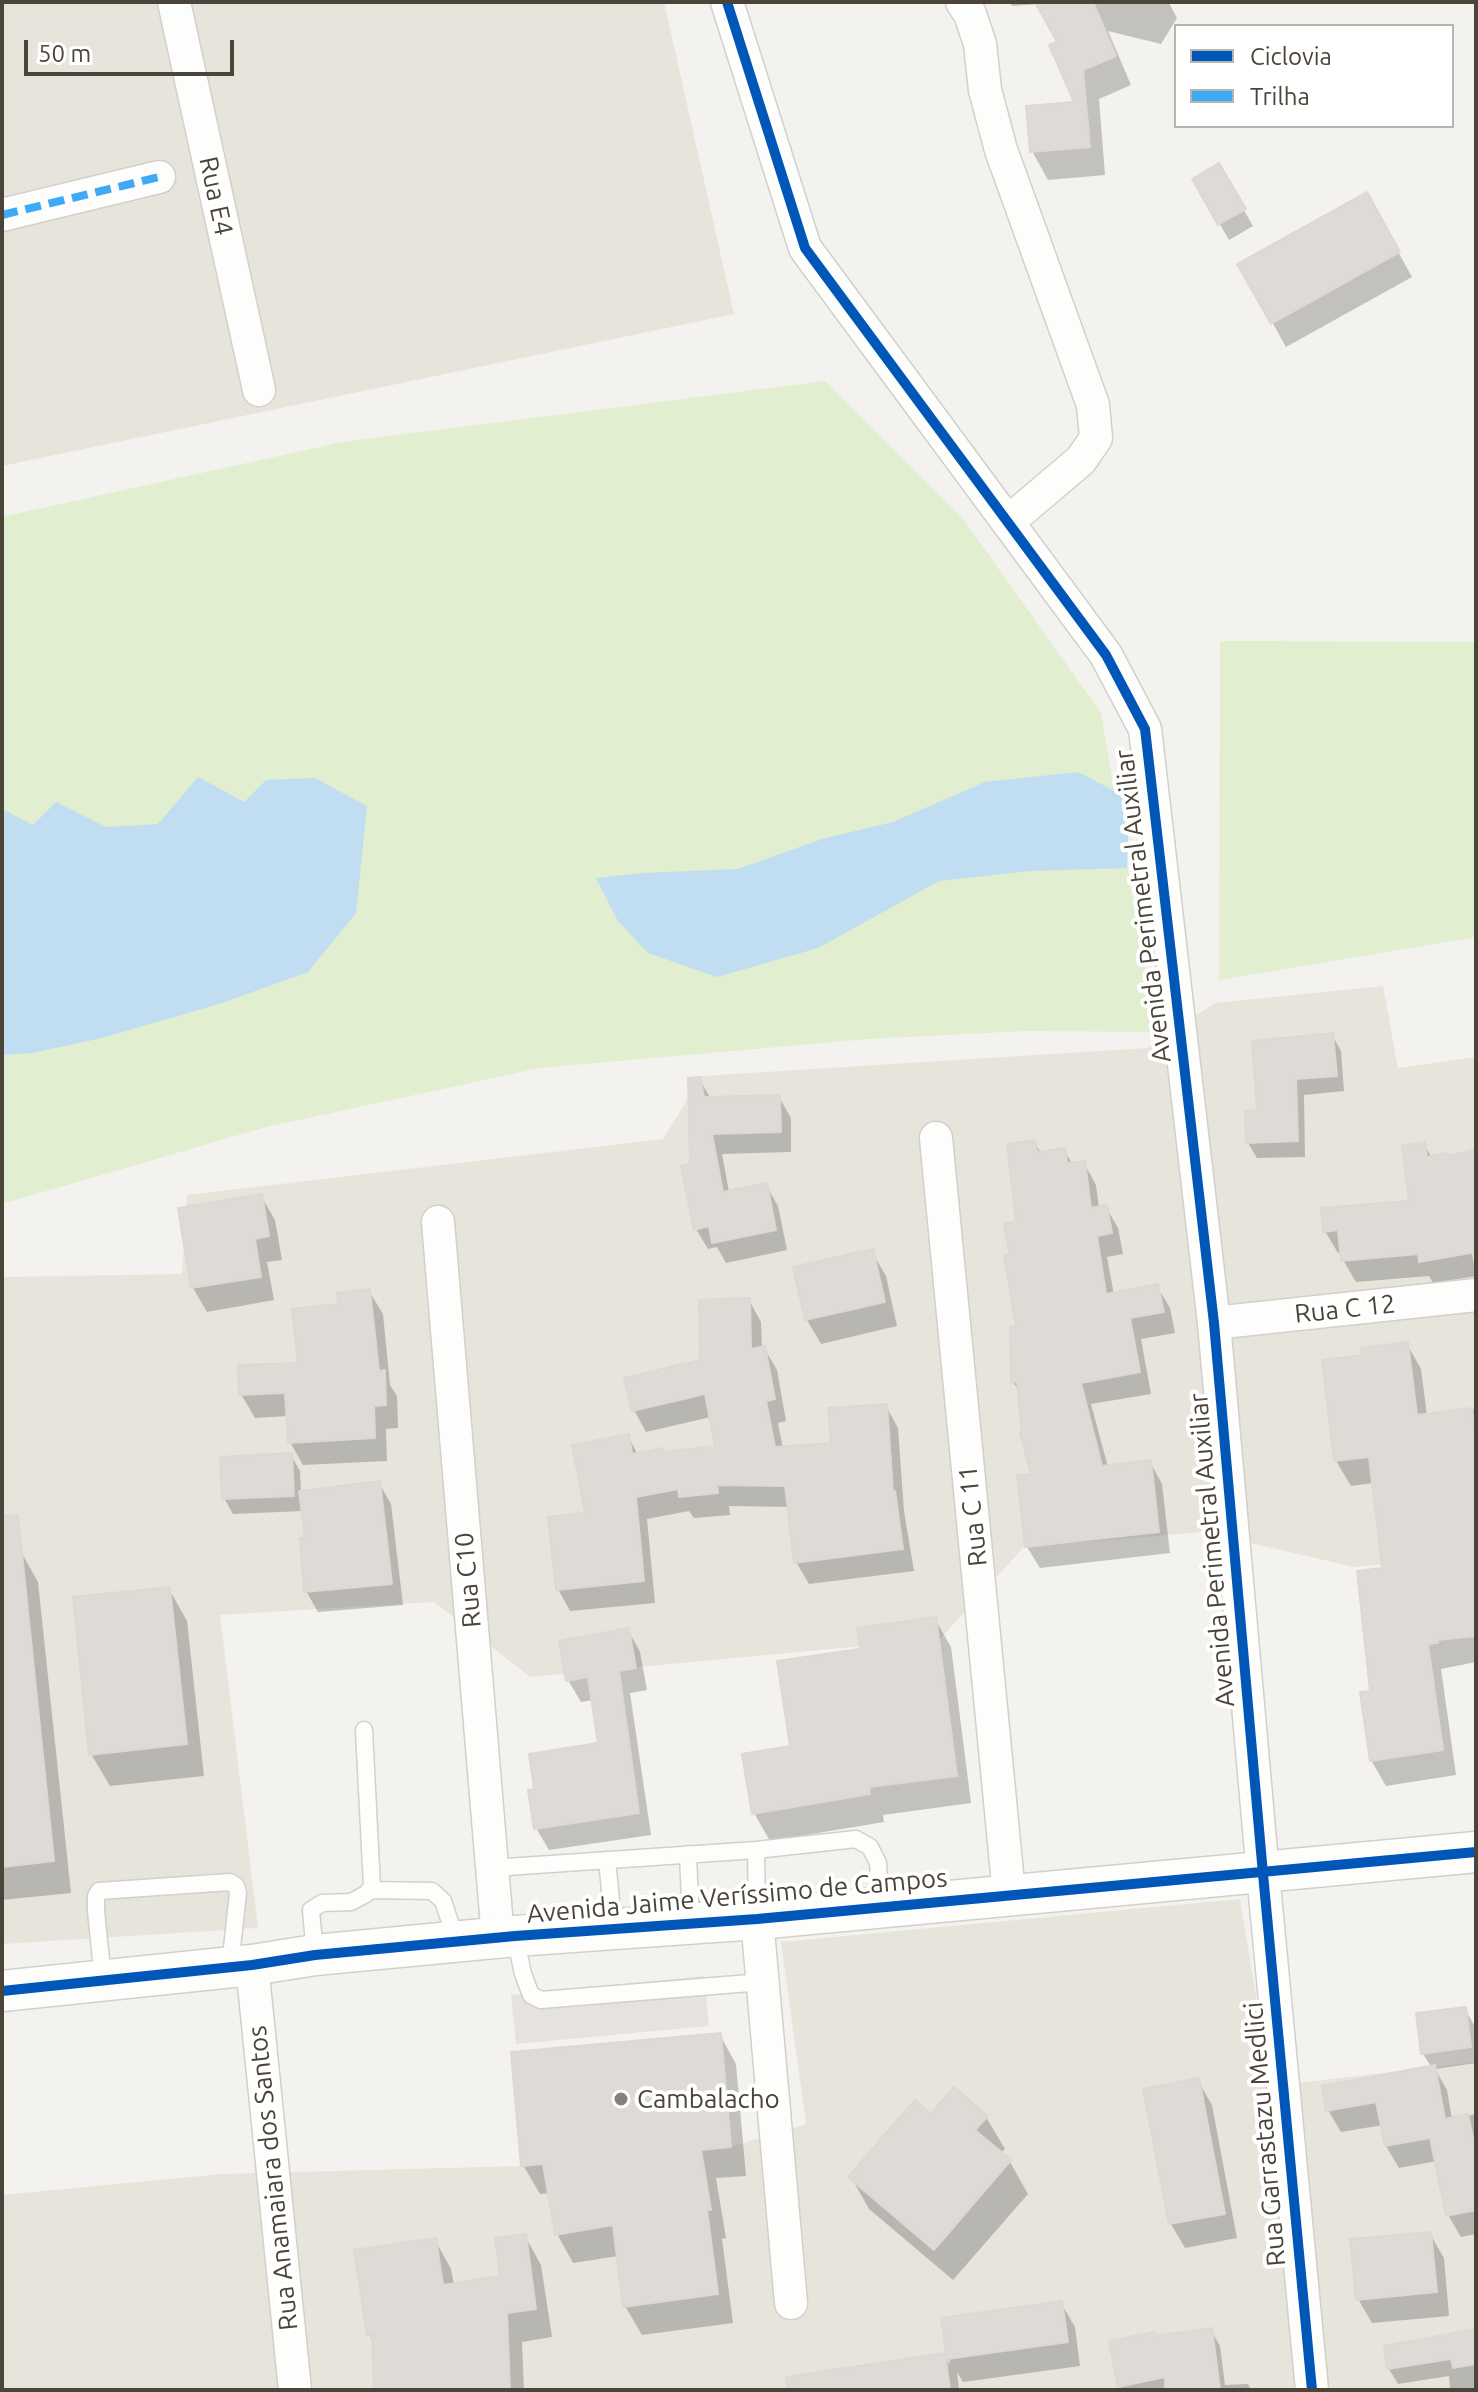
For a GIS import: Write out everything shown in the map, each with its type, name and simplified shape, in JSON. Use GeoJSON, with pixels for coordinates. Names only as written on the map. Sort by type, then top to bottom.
{"type":"FeatureCollection","features":[{"type":"Feature","properties":{"kind":"street","name":"Rua E4"},"geometry":{"type":"LineString","coordinates":[[174,2],[259,390]]}},
{"type":"Feature","properties":{"kind":"street","name":"Avenida Perimetral Auxiliar"},"geometry":{"type":"LineString","coordinates":[[727,2],[805,248],[1106,655],[1145,729],[1214,1323],[1263,1874]]}},
{"type":"Feature","properties":{"kind":"street"},"geometry":{"type":"LineString","coordinates":[[962,2],[970,14],[980,44],[985,90],[1001,150],[1093,405],[1096,438],[1081,460],[1008,522]]}},
{"type":"Feature","properties":{"kind":"street"},"geometry":{"type":"LineString","coordinates":[[2,215],[159,177]]}},
{"type":"Feature","properties":{"kind":"street","name":"Rua C 11"},"geometry":{"type":"LineString","coordinates":[[936,1138],[1009,1894]]}},
{"type":"Feature","properties":{"kind":"street","name":"Rua C10"},"geometry":{"type":"LineString","coordinates":[[438,1222],[492,1868],[507,1937]]}},
{"type":"Feature","properties":{"kind":"street","name":"Rua C 12"},"geometry":{"type":"LineString","coordinates":[[1214,1323],[1476,1295]]}},
{"type":"Feature","properties":{"kind":"street","name":"Avenida Jaime Veríssimo de Campos"},"geometry":{"type":"LineString","coordinates":[[2,1991],[241,1966],[315,1955],[757,1919],[1476,1852]]}},
{"type":"Feature","properties":{"kind":"street","name":"Rua Garrastazu Medlici"},"geometry":{"type":"LineString","coordinates":[[1263,1874],[1312,2390]]}},
{"type":"Feature","properties":{"kind":"street"},"geometry":{"type":"LineString","coordinates":[[757,1919],[791,2303]]}},
{"type":"Feature","properties":{"kind":"street","name":"Rua Anamaiara dos Santos"},"geometry":{"type":"LineString","coordinates":[[241,1966],[295,2390]]}},
{"type":"Feature","properties":{"kind":"lane"},"geometry":{"type":"LineString","coordinates":[[364,1730],[373,1871],[369,1890]]}},
{"type":"Feature","properties":{"kind":"lane"},"geometry":{"type":"LineString","coordinates":[[492,1868],[756,1850],[856,1839],[870,1847],[878,1863],[881,1907]]}},
{"type":"Feature","properties":{"kind":"lane"},"geometry":{"type":"LineString","coordinates":[[756,1850],[757,1919]]}},
{"type":"Feature","properties":{"kind":"lane"},"geometry":{"type":"LineString","coordinates":[[688,1854],[691,1924]]}},
{"type":"Feature","properties":{"kind":"lane"},"geometry":{"type":"LineString","coordinates":[[607,1860],[614,1930]]}},
{"type":"Feature","properties":{"kind":"lane"},"geometry":{"type":"LineString","coordinates":[[103,1981],[96,1911],[99,1891],[230,1882],[236,1886],[238,1893],[241,1966]]}},
{"type":"Feature","properties":{"kind":"lane"},"geometry":{"type":"LineString","coordinates":[[315,1955],[311,1910],[322,1903],[351,1902],[369,1890],[432,1891],[443,1901],[457,1942]]}},
{"type":"Feature","properties":{"kind":"lane"},"geometry":{"type":"LineString","coordinates":[[507,1937],[531,1995],[541,2000],[762,1982]]}},
{"type":"Feature","properties":{"kind":"shaded area"},"geometry":{"type":"Polygon","coordinates":[[[2,2],[664,2],[734,314],[2,466],[2,2]]]}},
{"type":"Feature","properties":{"kind":"shaded area"},"geometry":{"type":"Polygon","coordinates":[[[1383,986],[1398,1068],[1476,1057],[1476,1556],[1354,1567],[1203,1532],[1024,1547],[940,1639],[530,1677],[434,1602],[220,1615],[258,1928],[2,1944],[2,1277],[182,1274],[187,1195],[663,1139],[702,1076],[1147,1048],[1215,1003],[1383,986]]]}},
{"type":"Feature","properties":{"kind":"shaded area"},"geometry":{"type":"Polygon","coordinates":[[[1240,1899],[1271,2086],[1476,2062],[1476,2390],[2,2390],[2,2195],[222,2174],[521,2166],[730,2147],[806,2124],[781,1942],[1240,1899]]]}},
{"type":"Feature","properties":{"kind":"shaded area"},"geometry":{"type":"Polygon","coordinates":[[[704,1976],[709,2026],[516,2044],[511,1995],[704,1976]]]}},
{"type":"Feature","properties":{"kind":"green space"},"geometry":{"type":"Polygon","coordinates":[[[825,381],[964,520],[1101,713],[1156,1032],[1024,1031],[868,1039],[540,1068],[266,1127],[2,1204],[2,517],[342,442],[825,381]]]}},
{"type":"Feature","properties":{"kind":"green space"},"geometry":{"type":"Polygon","coordinates":[[[1220,641],[1476,642],[1476,937],[1219,980],[1220,641]]]}},
{"type":"Feature","properties":{"kind":"water"},"geometry":{"type":"Polygon","coordinates":[[[1078,772],[1130,799],[1127,868],[1031,871],[939,881],[818,948],[717,977],[648,953],[618,921],[596,878],[738,869],[822,839],[893,822],[985,782],[1078,772]]]}},
{"type":"Feature","properties":{"kind":"water"},"geometry":{"type":"Polygon","coordinates":[[[198,777],[244,802],[266,780],[315,778],[367,806],[356,913],[308,972],[222,1003],[102,1038],[32,1053],[2,1055],[2,809],[33,825],[56,802],[106,827],[158,824],[198,777]]]}},
{"type":"Feature","properties":{"kind":"building"},"geometry":{"type":"Polygon","coordinates":[[[1035,2],[1093,2],[1116,56],[1083,70],[1090,147],[1030,152],[1026,106],[1074,102],[1049,45],[1057,42],[1035,2]]]}},
{"type":"Feature","properties":{"kind":"building"},"geometry":{"type":"Polygon","coordinates":[[[1219,163],[1246,209],[1218,225],[1192,179],[1219,163]]]}},
{"type":"Feature","properties":{"kind":"building"},"geometry":{"type":"Polygon","coordinates":[[[1367,192],[1400,252],[1271,324],[1237,264],[1367,192]]]}},
{"type":"Feature","properties":{"kind":"building"},"geometry":{"type":"Polygon","coordinates":[[[1333,1033],[1337,1076],[1296,1079],[1298,1141],[1246,1143],[1245,1111],[1257,1110],[1252,1041],[1333,1033]]]}},
{"type":"Feature","properties":{"kind":"building"},"geometry":{"type":"Polygon","coordinates":[[[700,1077],[704,1097],[780,1095],[781,1132],[712,1134],[723,1192],[767,1183],[776,1230],[712,1243],[709,1226],[694,1230],[681,1166],[690,1164],[688,1078],[700,1077]]]}},
{"type":"Feature","properties":{"kind":"building"},"geometry":{"type":"Polygon","coordinates":[[[1035,1140],[1037,1152],[1065,1148],[1067,1163],[1085,1161],[1091,1208],[1107,1205],[1112,1233],[1097,1236],[1106,1294],[1158,1284],[1164,1312],[1130,1318],[1140,1372],[1081,1383],[1102,1466],[1151,1460],[1159,1532],[1025,1547],[1017,1475],[1031,1474],[1020,1433],[1017,1382],[1011,1383],[1010,1326],[1016,1326],[1004,1256],[1010,1255],[1004,1224],[1016,1221],[1007,1144],[1035,1140]]]}},
{"type":"Feature","properties":{"kind":"building"},"geometry":{"type":"Polygon","coordinates":[[[1425,1142],[1427,1157],[1476,1149],[1476,1252],[1419,1262],[1418,1254],[1341,1261],[1338,1230],[1323,1232],[1321,1208],[1409,1201],[1402,1146],[1425,1142]]]}},
{"type":"Feature","properties":{"kind":"building"},"geometry":{"type":"Polygon","coordinates":[[[262,1194],[269,1236],[255,1239],[261,1277],[191,1288],[178,1208],[262,1194]]]}},
{"type":"Feature","properties":{"kind":"building"},"geometry":{"type":"Polygon","coordinates":[[[873,1249],[885,1302],[805,1320],[793,1267],[873,1249]]]}},
{"type":"Feature","properties":{"kind":"building"},"geometry":{"type":"Polygon","coordinates":[[[370,1289],[379,1371],[385,1370],[386,1405],[374,1406],[375,1438],[288,1443],[285,1393],[239,1395],[238,1365],[298,1363],[292,1309],[338,1304],[337,1293],[370,1289]]]}},
{"type":"Feature","properties":{"kind":"building"},"geometry":{"type":"Polygon","coordinates":[[[750,1298],[751,1349],[765,1346],[775,1399],[766,1401],[775,1447],[831,1443],[828,1408],[887,1404],[893,1492],[903,1549],[794,1563],[785,1486],[717,1485],[718,1493],[679,1497],[678,1489],[636,1497],[644,1581],[556,1590],[548,1517],[585,1513],[572,1445],[629,1434],[632,1454],[662,1448],[663,1452],[715,1446],[705,1394],[632,1411],[624,1378],[700,1360],[699,1300],[750,1298]]]}},
{"type":"Feature","properties":{"kind":"building"},"geometry":{"type":"Polygon","coordinates":[[[1408,1342],[1417,1415],[1472,1408],[1476,1444],[1476,1636],[1437,1640],[1438,1643],[1428,1644],[1443,1750],[1370,1761],[1360,1692],[1370,1691],[1357,1571],[1382,1568],[1369,1457],[1334,1461],[1322,1360],[1363,1355],[1361,1348],[1408,1342]]]}},
{"type":"Feature","properties":{"kind":"building"},"geometry":{"type":"Polygon","coordinates":[[[292,1453],[294,1496],[222,1499],[220,1457],[292,1453]]]}},
{"type":"Feature","properties":{"kind":"building"},"geometry":{"type":"Polygon","coordinates":[[[380,1481],[392,1584],[304,1592],[300,1538],[305,1538],[299,1491],[380,1481]]]}},
{"type":"Feature","properties":{"kind":"building"},"geometry":{"type":"Polygon","coordinates":[[[18,1515],[54,1861],[2,1867],[2,1516],[18,1515]]]}},
{"type":"Feature","properties":{"kind":"building"},"geometry":{"type":"Polygon","coordinates":[[[170,1587],[187,1744],[89,1755],[73,1597],[170,1587]]]}},
{"type":"Feature","properties":{"kind":"building"},"geometry":{"type":"Polygon","coordinates":[[[936,1617],[957,1776],[869,1787],[870,1794],[752,1814],[742,1754],[790,1746],[777,1661],[860,1649],[857,1628],[936,1617]]]}},
{"type":"Feature","properties":{"kind":"building"},"geometry":{"type":"Polygon","coordinates":[[[629,1628],[636,1668],[619,1671],[639,1813],[534,1829],[528,1790],[534,1789],[529,1754],[598,1743],[588,1677],[566,1681],[559,1641],[629,1628]]]}},
{"type":"Feature","properties":{"kind":"building"},"geometry":{"type":"Polygon","coordinates":[[[1466,2007],[1471,2047],[1421,2054],[1416,2013],[1466,2007]]]}},
{"type":"Feature","properties":{"kind":"building"},"geometry":{"type":"Polygon","coordinates":[[[721,2033],[731,2147],[701,2150],[711,2210],[707,2210],[718,2294],[623,2307],[613,2225],[555,2235],[543,2164],[521,2166],[511,2052],[721,2033]]]}},
{"type":"Feature","properties":{"kind":"building"},"geometry":{"type":"Polygon","coordinates":[[[1435,2065],[1445,2119],[1468,2114],[1476,2152],[1476,2210],[1446,2216],[1430,2138],[1385,2146],[1376,2102],[1326,2111],[1322,2086],[1435,2065]]]}},
{"type":"Feature","properties":{"kind":"building"},"geometry":{"type":"Polygon","coordinates":[[[1199,2078],[1225,2214],[1169,2224],[1143,2089],[1199,2078]]]}},
{"type":"Feature","properties":{"kind":"building"},"geometry":{"type":"Polygon","coordinates":[[[954,2087],[988,2116],[975,2130],[1011,2160],[934,2250],[848,2177],[915,2100],[931,2114],[954,2087]]]}},
{"type":"Feature","properties":{"kind":"building"},"geometry":{"type":"Polygon","coordinates":[[[1431,2232],[1437,2292],[1356,2300],[1350,2239],[1431,2232]]]}},
{"type":"Feature","properties":{"kind":"building"},"geometry":{"type":"Polygon","coordinates":[[[526,2234],[536,2309],[507,2313],[510,2390],[374,2390],[372,2334],[367,2335],[354,2250],[436,2238],[443,2285],[500,2276],[495,2238],[526,2234]]]}},
{"type":"Feature","properties":{"kind":"building"},"geometry":{"type":"Polygon","coordinates":[[[1062,2301],[1068,2342],[947,2359],[941,2318],[1062,2301]]]}},
{"type":"Feature","properties":{"kind":"building"},"geometry":{"type":"Polygon","coordinates":[[[1212,2328],[1220,2390],[1165,2390],[1165,2377],[1118,2387],[1109,2341],[1154,2332],[1155,2336],[1212,2328]]]}},
{"type":"Feature","properties":{"kind":"building"},"geometry":{"type":"Polygon","coordinates":[[[1476,2329],[1476,2364],[1453,2368],[1451,2359],[1387,2369],[1384,2346],[1476,2329]]]}},
{"type":"Feature","properties":{"kind":"building"},"geometry":{"type":"Polygon","coordinates":[[[945,2353],[950,2390],[787,2390],[786,2377],[945,2353]]]}},
{"type":"Feature","properties":{"kind":"marked path"},"geometry":{"type":"LineString","coordinates":[[2,215],[159,177]]}},
{"type":"Feature","properties":{"kind":"cycle path"},"geometry":{"type":"LineString","coordinates":[[727,2],[805,248],[1106,655],[1145,729],[1214,1323],[1312,2390]]}},
{"type":"Feature","properties":{"kind":"cycle path"},"geometry":{"type":"LineString","coordinates":[[2,1991],[252,1965],[315,1955],[515,1936],[757,1919],[1476,1852]]}},
{"type":"Feature","properties":{"kind":"place","name":"Cambalacho"},"geometry":{"type":"Point","coordinates":[621,2099]}}]}
